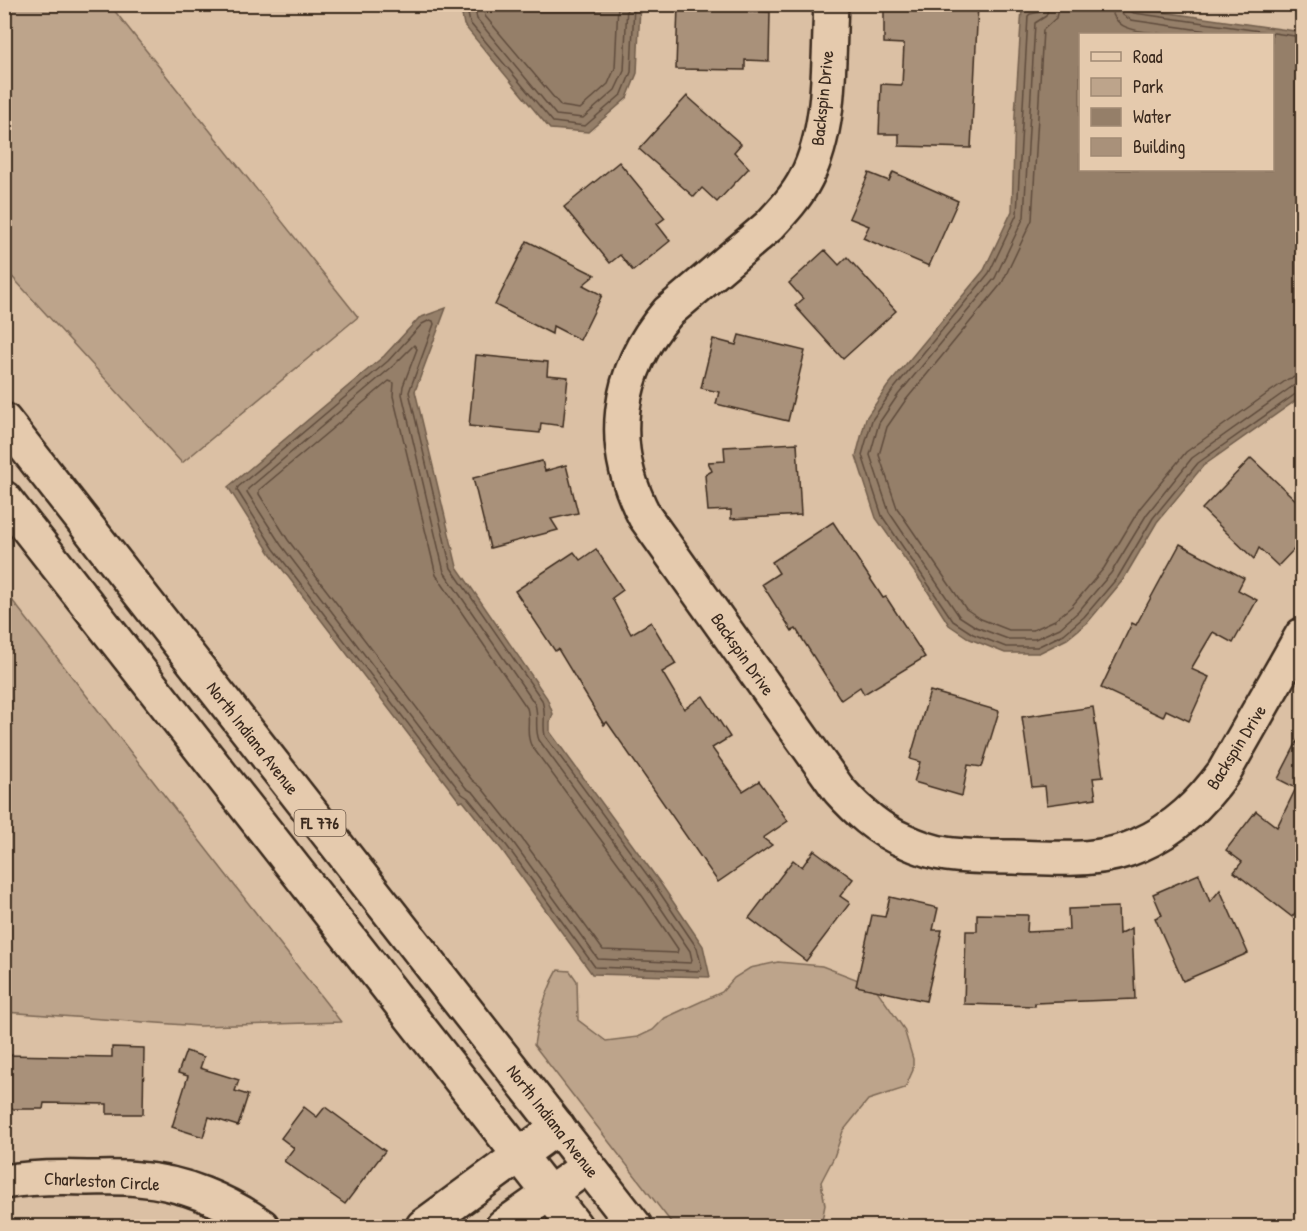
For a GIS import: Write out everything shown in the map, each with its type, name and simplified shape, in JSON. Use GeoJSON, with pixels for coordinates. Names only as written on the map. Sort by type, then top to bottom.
{"type":"FeatureCollection","features":[{"type":"Feature","properties":{"kind":"street","name":"Backspin Drive"},"geometry":{"type":"LineString","coordinates":[[831,4],[822,135],[809,173],[784,210],[769,226],[682,299],[655,326],[643,345],[631,372],[622,414],[621,436],[627,476],[645,517],[839,790],[854,807],[877,826],[901,839],[944,854],[1072,859],[1121,853],[1140,845],[1180,821],[1195,808],[1224,772],[1302,635]]}},
{"type":"Feature","properties":{"kind":"street","name":"North Indiana Avenue"},"geometry":{"type":"LineString","coordinates":[[4,420],[635,1227]]}},
{"type":"Feature","properties":{"kind":"street","name":"FL 776"},"geometry":{"type":"LineString","coordinates":[[4,498],[574,1227]]}},
{"type":"Feature","properties":{"kind":"street"},"geometry":{"type":"LineString","coordinates":[[423,1227],[558,1127]]}},
{"type":"Feature","properties":{"kind":"street"},"geometry":{"type":"LineString","coordinates":[[503,1227],[588,1166]]}},
{"type":"Feature","properties":{"kind":"street","name":"Charleston Circle"},"geometry":{"type":"LineString","coordinates":[[4,1182],[44,1177],[139,1179],[169,1184],[201,1193],[230,1206],[262,1227]]}},
{"type":"Feature","properties":{"kind":"green space"},"geometry":{"type":"Polygon","coordinates":[[[5,4],[110,5],[358,317],[182,463],[5,269],[5,4]]]}},
{"type":"Feature","properties":{"kind":"green space"},"geometry":{"type":"Polygon","coordinates":[[[4,591],[341,1022],[199,1026],[5,1012],[4,591]]]}},
{"type":"Feature","properties":{"kind":"green space"},"geometry":{"type":"Polygon","coordinates":[[[778,962],[822,966],[874,986],[904,1029],[913,1059],[913,1070],[905,1088],[868,1100],[843,1131],[834,1157],[821,1182],[825,1205],[821,1226],[674,1226],[534,1045],[549,987],[558,970],[570,971],[577,981],[578,1020],[606,1041],[638,1037],[653,1030],[665,1018],[722,992],[734,978],[750,968],[778,962]]]}},
{"type":"Feature","properties":{"kind":"water"},"geometry":{"type":"Polygon","coordinates":[[[1037,4],[1114,5],[1302,32],[1302,396],[1203,466],[1157,522],[1123,580],[1088,622],[1067,639],[1039,653],[1005,653],[970,639],[949,625],[876,518],[856,456],[866,418],[887,387],[984,270],[1012,211],[1022,8],[1037,8],[1037,4]]]}},
{"type":"Feature","properties":{"kind":"water"},"geometry":{"type":"Polygon","coordinates":[[[460,5],[640,5],[637,73],[627,98],[588,132],[550,129],[464,25],[460,5]]]}},
{"type":"Feature","properties":{"kind":"water"},"geometry":{"type":"Polygon","coordinates":[[[446,308],[415,391],[457,567],[547,698],[553,714],[550,732],[661,884],[703,946],[710,977],[592,974],[502,850],[463,801],[460,802],[270,553],[228,487],[384,356],[419,318],[446,308]]]}},
{"type":"Feature","properties":{"kind":"building"},"geometry":{"type":"Polygon","coordinates":[[[678,4],[750,4],[750,11],[770,12],[769,61],[745,60],[745,70],[676,69],[678,4]]]}},
{"type":"Feature","properties":{"kind":"building"},"geometry":{"type":"Polygon","coordinates":[[[884,4],[978,4],[971,148],[899,146],[899,134],[879,134],[881,84],[902,85],[904,44],[884,43],[884,4]]]}},
{"type":"Feature","properties":{"kind":"building"},"geometry":{"type":"Polygon","coordinates":[[[687,96],[741,144],[734,152],[749,168],[717,202],[702,188],[694,197],[639,149],[687,96]]]}},
{"type":"Feature","properties":{"kind":"building"},"geometry":{"type":"Polygon","coordinates":[[[619,162],[665,218],[657,224],[670,241],[633,271],[620,255],[610,263],[564,207],[619,162]]]}},
{"type":"Feature","properties":{"kind":"building"},"geometry":{"type":"Polygon","coordinates":[[[893,172],[958,201],[929,266],[863,238],[869,226],[849,218],[869,173],[889,181],[893,172]]]}},
{"type":"Feature","properties":{"kind":"building"},"geometry":{"type":"Polygon","coordinates":[[[527,241],[595,275],[583,285],[602,295],[580,340],[553,326],[552,334],[495,305],[527,241]]]}},
{"type":"Feature","properties":{"kind":"building"},"geometry":{"type":"Polygon","coordinates":[[[825,250],[839,265],[847,257],[896,311],[843,359],[795,306],[803,299],[789,283],[825,250]]]}},
{"type":"Feature","properties":{"kind":"building"},"geometry":{"type":"Polygon","coordinates":[[[739,335],[805,351],[788,421],[716,404],[719,392],[701,388],[713,339],[736,345],[739,335]]]}},
{"type":"Feature","properties":{"kind":"building"},"geometry":{"type":"Polygon","coordinates":[[[476,355],[548,362],[547,375],[568,377],[563,426],[541,423],[540,433],[469,426],[476,355]]]}},
{"type":"Feature","properties":{"kind":"building"},"geometry":{"type":"Polygon","coordinates":[[[797,443],[801,515],[731,519],[731,510],[708,511],[705,475],[712,471],[708,462],[725,461],[724,447],[797,443]]]}},
{"type":"Feature","properties":{"kind":"building"},"geometry":{"type":"Polygon","coordinates":[[[1251,458],[1302,506],[1302,541],[1278,566],[1259,548],[1254,559],[1202,509],[1251,458]]]}},
{"type":"Feature","properties":{"kind":"building"},"geometry":{"type":"Polygon","coordinates":[[[542,461],[545,471],[566,465],[578,513],[551,519],[558,530],[490,548],[473,478],[542,461]]]}},
{"type":"Feature","properties":{"kind":"building"},"geometry":{"type":"Polygon","coordinates":[[[833,522],[925,657],[864,694],[860,687],[841,700],[796,629],[792,631],[762,584],[779,573],[772,562],[833,522]]]}},
{"type":"Feature","properties":{"kind":"building"},"geometry":{"type":"Polygon","coordinates":[[[1180,544],[1244,578],[1238,590],[1257,600],[1233,643],[1213,632],[1191,669],[1209,677],[1189,721],[1166,710],[1163,717],[1101,688],[1132,623],[1136,625],[1180,544]]]}},
{"type":"Feature","properties":{"kind":"building"},"geometry":{"type":"Polygon","coordinates":[[[596,549],[623,590],[612,598],[631,634],[651,622],[676,664],[662,672],[684,709],[703,696],[730,737],[712,748],[743,791],[759,781],[788,821],[763,838],[772,845],[718,882],[607,722],[604,725],[558,649],[555,651],[515,591],[574,552],[580,560],[596,549]]]}},
{"type":"Feature","properties":{"kind":"building"},"geometry":{"type":"Polygon","coordinates":[[[930,691],[999,711],[982,767],[968,765],[962,796],[914,782],[920,762],[910,759],[930,691]]]}},
{"type":"Feature","properties":{"kind":"building"},"geometry":{"type":"Polygon","coordinates":[[[1093,707],[1103,777],[1093,778],[1096,798],[1047,805],[1045,786],[1032,787],[1022,717],[1093,707]]]}},
{"type":"Feature","properties":{"kind":"building"},"geometry":{"type":"Polygon","coordinates":[[[1302,732],[1302,904],[1292,917],[1234,872],[1242,862],[1226,850],[1256,811],[1277,827],[1296,788],[1278,779],[1302,732]]]}},
{"type":"Feature","properties":{"kind":"building"},"geometry":{"type":"Polygon","coordinates":[[[814,850],[853,879],[840,896],[850,903],[806,961],[749,918],[793,860],[802,867],[814,850]]]}},
{"type":"Feature","properties":{"kind":"building"},"geometry":{"type":"Polygon","coordinates":[[[1199,874],[1210,902],[1220,890],[1248,953],[1183,981],[1155,918],[1162,915],[1153,894],[1199,874]]]}},
{"type":"Feature","properties":{"kind":"building"},"geometry":{"type":"Polygon","coordinates":[[[890,897],[938,908],[933,930],[942,930],[926,1001],[856,986],[872,915],[885,917],[890,897]]]}},
{"type":"Feature","properties":{"kind":"building"},"geometry":{"type":"Polygon","coordinates":[[[1118,907],[1119,934],[1132,928],[1135,999],[1035,1003],[1035,1006],[964,1004],[966,931],[977,931],[977,914],[1028,915],[1027,932],[1069,930],[1068,909],[1118,907]]]}},
{"type":"Feature","properties":{"kind":"building"},"geometry":{"type":"Polygon","coordinates":[[[112,1047],[144,1048],[143,1114],[107,1114],[107,1104],[44,1103],[43,1109],[4,1109],[4,1055],[112,1057],[112,1047]]]}},
{"type":"Feature","properties":{"kind":"building"},"geometry":{"type":"Polygon","coordinates":[[[186,1051],[204,1057],[200,1068],[239,1080],[235,1091],[248,1095],[238,1126],[209,1117],[203,1137],[172,1127],[188,1076],[178,1073],[186,1051]]]}},
{"type":"Feature","properties":{"kind":"building"},"geometry":{"type":"Polygon","coordinates":[[[304,1107],[317,1117],[325,1107],[385,1151],[345,1204],[284,1161],[294,1148],[281,1138],[304,1107]]]}}]}
